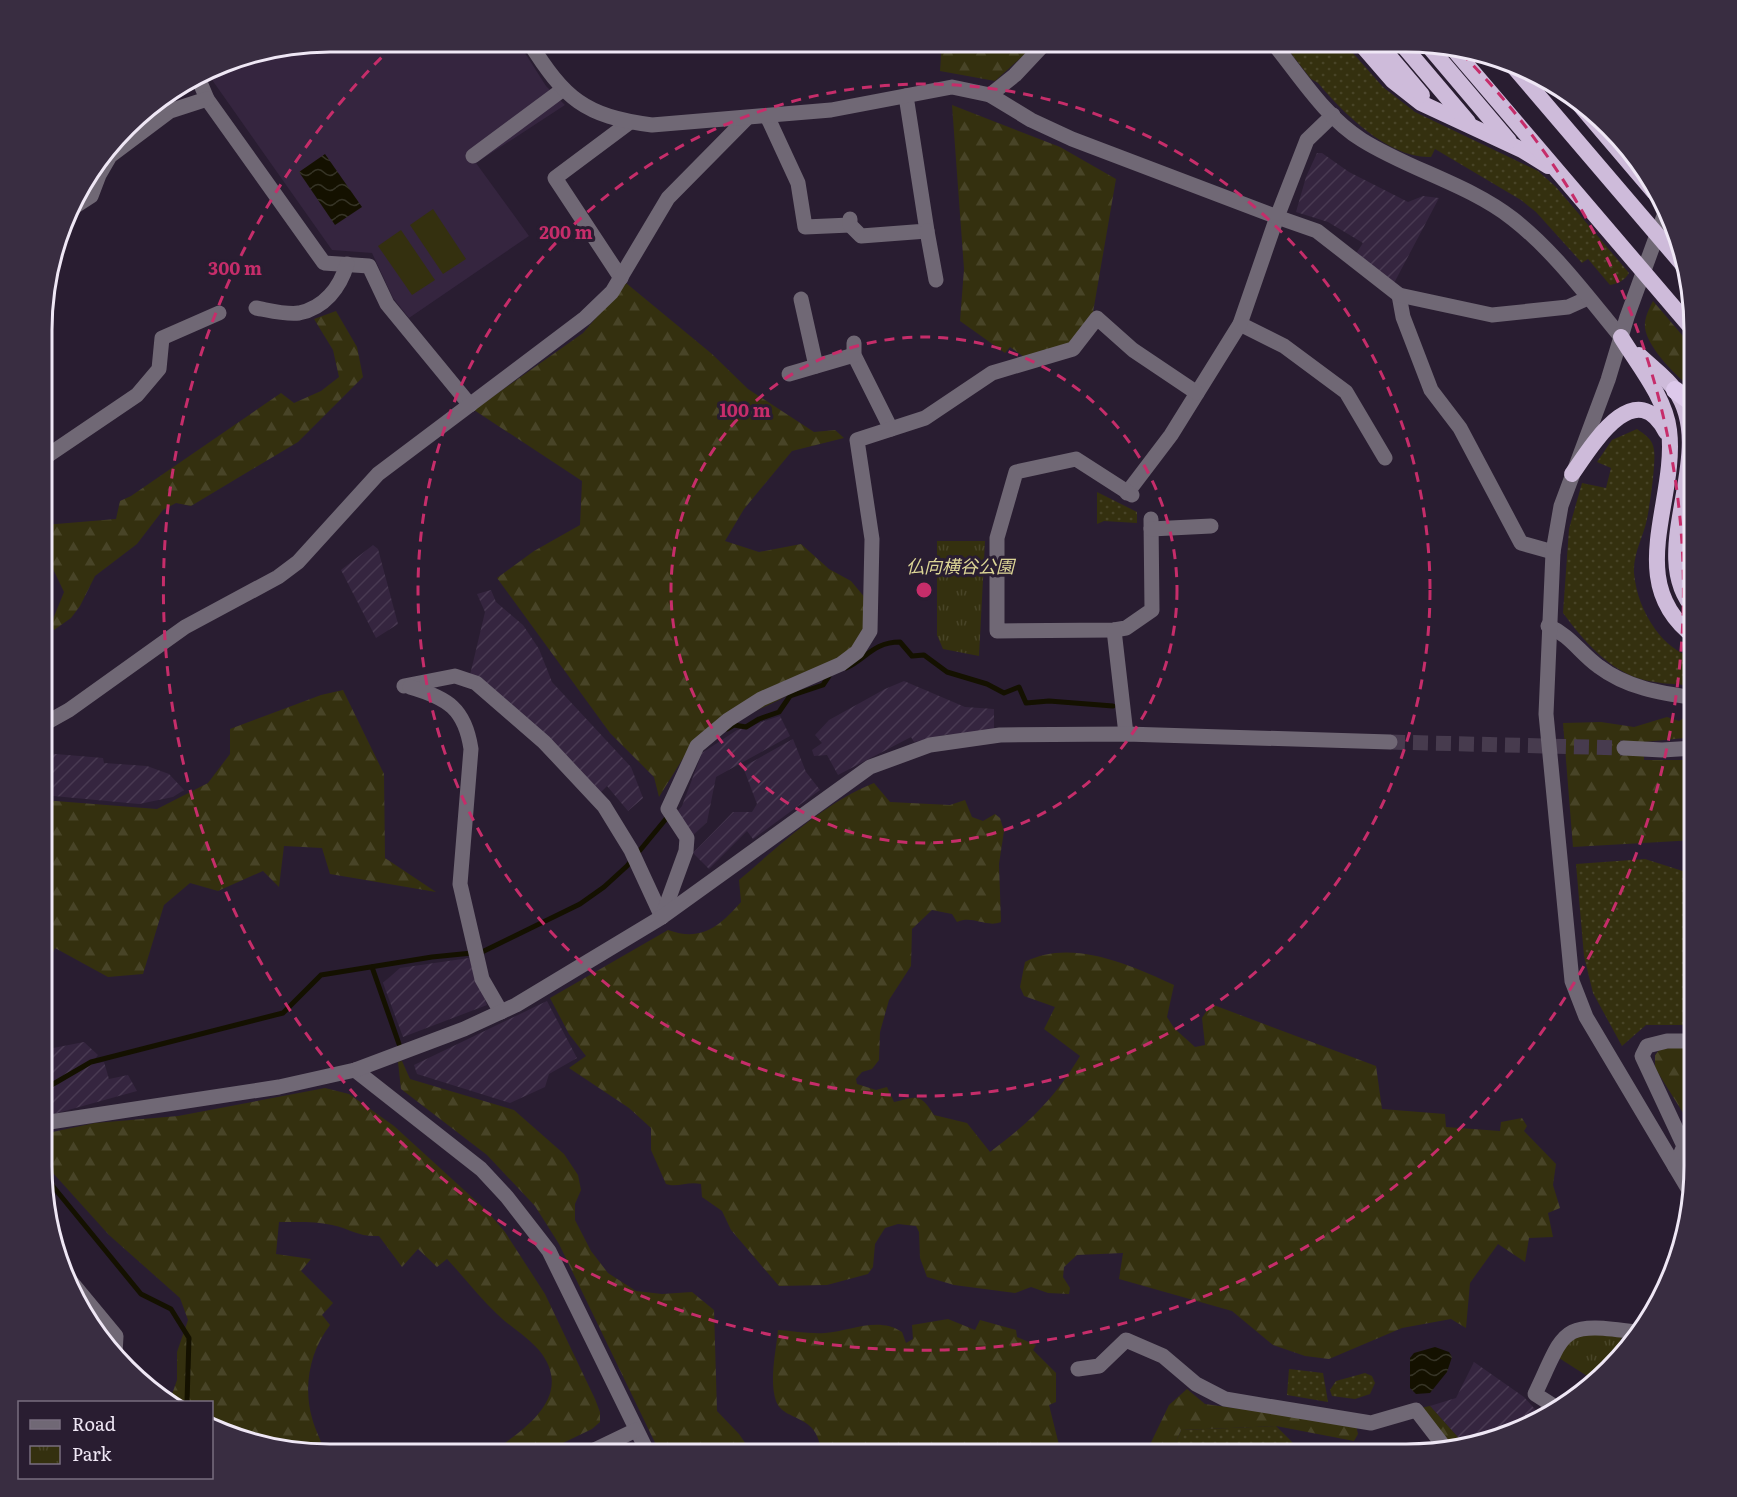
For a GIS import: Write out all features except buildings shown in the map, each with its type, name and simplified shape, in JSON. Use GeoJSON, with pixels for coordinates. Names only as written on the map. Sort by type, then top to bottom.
{"type":"FeatureCollection","features":[{"type":"Feature","properties":{"kind":"highway"},"geometry":{"type":"LineString","coordinates":[[1368,52],[1393,81],[1421,103],[1513,146],[1562,174]]}},
{"type":"Feature","properties":{"kind":"highway"},"geometry":{"type":"LineString","coordinates":[[1386,52],[1434,109]]}},
{"type":"Feature","properties":{"kind":"highway"},"geometry":{"type":"LineString","coordinates":[[1409,52],[1473,127]]}},
{"type":"Feature","properties":{"kind":"highway"},"geometry":{"type":"LineString","coordinates":[[1436,54],[1513,146]]}},
{"type":"Feature","properties":{"kind":"highway"},"geometry":{"type":"LineString","coordinates":[[1461,58],[1684,319]]}},
{"type":"Feature","properties":{"kind":"highway"},"geometry":{"type":"LineString","coordinates":[[1524,79],[1674,254]]}},
{"type":"Feature","properties":{"kind":"highway"},"geometry":{"type":"LineString","coordinates":[[1621,337],[1684,397]]}},
{"type":"Feature","properties":{"kind":"highway"},"geometry":{"type":"LineString","coordinates":[[1621,337],[1661,404],[1669,430],[1670,445],[1657,569],[1668,608],[1684,629]]}},
{"type":"Feature","properties":{"kind":"highway"},"geometry":{"type":"LineString","coordinates":[[1675,390],[1684,416]]}},
{"type":"Feature","properties":{"kind":"highway"},"geometry":{"type":"LineString","coordinates":[[1572,474],[1608,424],[1626,413],[1644,412],[1653,415],[1666,431],[1670,445]]}},
{"type":"Feature","properties":{"kind":"highway"},"geometry":{"type":"LineString","coordinates":[[1684,502],[1661,528],[1655,548],[1653,568],[1664,609],[1676,628],[1684,633]]}},
{"type":"Feature","properties":{"kind":"highway"},"geometry":{"type":"LineString","coordinates":[[1684,503],[1676,569],[1684,592]]}},
{"type":"Feature","properties":{"kind":"highway"},"geometry":{"type":"LineString","coordinates":[[1684,533],[1673,561],[1678,593],[1684,602]]}},
{"type":"Feature","properties":{"kind":"street"},"geometry":{"type":"LineString","coordinates":[[536,52],[562,90],[596,113],[652,125],[746,119],[831,110],[952,87],[990,95],[1031,120],[1072,139],[1317,231],[1373,272],[1399,295],[1492,315],[1568,307],[1588,298]]}},
{"type":"Feature","properties":{"kind":"street"},"geometry":{"type":"LineString","coordinates":[[990,95],[1015,75],[1037,52]]}},
{"type":"Feature","properties":{"kind":"street"},"geometry":{"type":"LineString","coordinates":[[1280,52],[1333,115],[1361,140],[1490,203],[1513,219],[1588,298],[1621,337]]}},
{"type":"Feature","properties":{"kind":"street"},"geometry":{"type":"LineString","coordinates":[[201,85],[207,99],[324,263],[369,266],[387,304],[470,405]]}},
{"type":"Feature","properties":{"kind":"street"},"geometry":{"type":"LineString","coordinates":[[473,156],[562,90]]}},
{"type":"Feature","properties":{"kind":"street"},"geometry":{"type":"LineString","coordinates":[[906,96],[936,280]]}},
{"type":"Feature","properties":{"kind":"street"},"geometry":{"type":"LineString","coordinates":[[122,147],[170,111],[207,99]]}},
{"type":"Feature","properties":{"kind":"street"},"geometry":{"type":"LineString","coordinates":[[1211,526],[1151,524],[1152,610],[1126,628],[997,631],[997,538],[1016,472],[1076,459],[1130,494],[1240,324],[1277,217],[1307,140],[1333,115]]}},
{"type":"Feature","properties":{"kind":"street"},"geometry":{"type":"LineString","coordinates":[[767,116],[798,183],[805,227],[850,222],[861,236],[927,231]]}},
{"type":"Feature","properties":{"kind":"street"},"geometry":{"type":"LineString","coordinates":[[52,720],[69,710],[185,627],[278,577],[321,539],[378,474],[585,318],[612,292],[668,198],[746,119]]}},
{"type":"Feature","properties":{"kind":"street"},"geometry":{"type":"LineString","coordinates":[[621,278],[555,178],[630,122]]}},
{"type":"Feature","properties":{"kind":"street"},"geometry":{"type":"LineString","coordinates":[[86,199],[91,196],[98,178]]}},
{"type":"Feature","properties":{"kind":"street"},"geometry":{"type":"LineString","coordinates":[[1662,221],[1627,317],[1608,380],[1561,506],[1553,552],[1546,679],[1549,752],[1572,981],[1586,1017],[1684,1182]]}},
{"type":"Feature","properties":{"kind":"street"},"geometry":{"type":"LineString","coordinates":[[256,308],[297,314],[316,306],[330,297],[343,280],[347,264]]}},
{"type":"Feature","properties":{"kind":"street"},"geometry":{"type":"LineString","coordinates":[[1399,295],[1403,317],[1431,390],[1460,428],[1521,543],[1553,552]]}},
{"type":"Feature","properties":{"kind":"street"},"geometry":{"type":"LineString","coordinates":[[801,299],[816,366]]}},
{"type":"Feature","properties":{"kind":"street"},"geometry":{"type":"LineString","coordinates":[[52,453],[137,395],[159,369],[162,338],[219,313]]}},
{"type":"Feature","properties":{"kind":"street"},"geometry":{"type":"LineString","coordinates":[[662,917],[686,851],[687,838],[671,814],[697,746],[728,720],[760,699],[841,664],[857,652],[870,631],[873,539],[857,440],[925,418],[992,373],[1073,349],[1097,318],[1132,350],[1197,393]]}},
{"type":"Feature","properties":{"kind":"street"},"geometry":{"type":"LineString","coordinates":[[1240,324],[1284,346],[1346,392],[1385,458]]}},
{"type":"Feature","properties":{"kind":"street"},"geometry":{"type":"LineString","coordinates":[[789,374],[816,366],[854,349],[891,429]]}},
{"type":"Feature","properties":{"kind":"street"},"geometry":{"type":"LineString","coordinates":[[1548,626],[1563,632],[1596,665],[1619,681],[1684,696]]}},
{"type":"Feature","properties":{"kind":"street"},"geometry":{"type":"LineString","coordinates":[[1114,630],[1126,734]]}},
{"type":"Feature","properties":{"kind":"street"},"geometry":{"type":"LineString","coordinates":[[501,1012],[482,979],[460,884],[471,749],[468,729],[459,713],[438,695],[404,686],[455,676],[476,683],[544,742],[596,798],[634,855],[662,917]]}},
{"type":"Feature","properties":{"kind":"street"},"geometry":{"type":"LineString","coordinates":[[52,1122],[279,1086],[355,1070],[455,1033],[501,1012],[662,917],[870,767],[930,745],[988,737],[1126,734],[1390,742]]}},
{"type":"Feature","properties":{"kind":"street"},"geometry":{"type":"LineString","coordinates":[[1624,748],[1684,749]]}},
{"type":"Feature","properties":{"kind":"street"},"geometry":{"type":"LineString","coordinates":[[1675,1167],[1684,1146],[1642,1056],[1647,1046],[1667,1041],[1684,1041]]}},
{"type":"Feature","properties":{"kind":"street"},"geometry":{"type":"LineString","coordinates":[[355,1070],[482,1169],[549,1251],[643,1444]]}},
{"type":"Feature","properties":{"kind":"street"},"geometry":{"type":"LineString","coordinates":[[89,1304],[116,1336],[116,1343]]}},
{"type":"Feature","properties":{"kind":"street"},"geometry":{"type":"LineString","coordinates":[[1551,1404],[1535,1394],[1562,1338],[1575,1329],[1610,1328],[1631,1331]]}},
{"type":"Feature","properties":{"kind":"street"},"geometry":{"type":"LineString","coordinates":[[1078,1369],[1099,1366],[1126,1340],[1163,1356],[1196,1384],[1225,1399],[1371,1423],[1416,1410],[1441,1442]]}},
{"type":"Feature","properties":{"kind":"street"},"geometry":{"type":"LineString","coordinates":[[607,1444],[636,1430]]}},
{"type":"Feature","properties":{"kind":"shaded area"},"geometry":{"type":"Polygon","coordinates":[[[524,52],[546,86],[565,105],[476,163],[529,236],[409,318],[393,298],[372,253],[332,250],[212,79],[259,62],[313,53],[524,52]]]}},
{"type":"Feature","properties":{"kind":"shaded area"},"geometry":{"type":"Polygon","coordinates":[[[1317,153],[1322,153],[1349,172],[1408,202],[1423,196],[1439,198],[1393,285],[1355,255],[1363,243],[1328,222],[1296,212],[1306,177],[1317,153]]]}},
{"type":"Feature","properties":{"kind":"shaded area"},"geometry":{"type":"Polygon","coordinates":[[[373,545],[378,549],[398,624],[376,638],[341,570],[373,545]]]}},
{"type":"Feature","properties":{"kind":"shaded area"},"geometry":{"type":"Polygon","coordinates":[[[491,590],[496,602],[523,625],[539,649],[552,682],[631,767],[643,798],[628,811],[607,786],[598,795],[470,675],[485,612],[477,594],[491,590]]]}},
{"type":"Feature","properties":{"kind":"shaded area"},"geometry":{"type":"Polygon","coordinates":[[[904,681],[965,707],[994,709],[994,731],[944,735],[914,742],[911,737],[838,775],[827,755],[814,756],[812,750],[822,743],[815,735],[829,720],[904,681]]]}},
{"type":"Feature","properties":{"kind":"shaded area"},"geometry":{"type":"Polygon","coordinates":[[[780,716],[790,736],[716,777],[707,822],[691,837],[676,813],[682,806],[702,753],[737,730],[780,716]]]}},
{"type":"Feature","properties":{"kind":"shaded area"},"geometry":{"type":"Polygon","coordinates":[[[793,739],[806,772],[820,790],[753,839],[747,831],[709,869],[693,853],[733,812],[752,812],[757,804],[743,767],[793,739]]]}},
{"type":"Feature","properties":{"kind":"shaded area"},"geometry":{"type":"Polygon","coordinates":[[[52,754],[103,758],[104,763],[147,766],[169,774],[184,790],[173,797],[139,804],[52,796],[52,754]]]}},
{"type":"Feature","properties":{"kind":"shaded area"},"geometry":{"type":"Polygon","coordinates":[[[469,958],[487,1005],[403,1037],[383,983],[400,968],[469,958]]]}},
{"type":"Feature","properties":{"kind":"shaded area"},"geometry":{"type":"Polygon","coordinates":[[[547,1001],[577,1058],[549,1074],[545,1087],[510,1103],[417,1074],[414,1065],[547,1001]]]}},
{"type":"Feature","properties":{"kind":"shaded area"},"geometry":{"type":"Polygon","coordinates":[[[84,1042],[98,1055],[91,1064],[104,1062],[109,1079],[128,1075],[137,1091],[52,1115],[52,1048],[84,1042]]]}},
{"type":"Feature","properties":{"kind":"shaded area"},"geometry":{"type":"Polygon","coordinates":[[[1474,1362],[1524,1397],[1537,1411],[1496,1430],[1460,1439],[1430,1406],[1456,1398],[1474,1362]]]}},
{"type":"Feature","properties":{"kind":"green space"},"geometry":{"type":"Polygon","coordinates":[[[941,52],[1027,52],[995,81],[940,71],[941,52]]]}},
{"type":"Feature","properties":{"kind":"green space"},"geometry":{"type":"Polygon","coordinates":[[[1290,52],[1352,52],[1383,87],[1415,112],[1538,171],[1556,187],[1629,273],[1621,281],[1610,285],[1588,259],[1582,263],[1536,212],[1521,200],[1435,149],[1431,157],[1415,156],[1383,142],[1354,120],[1318,83],[1311,79],[1290,52]]]}},
{"type":"Feature","properties":{"kind":"green space"},"geometry":{"type":"Polygon","coordinates":[[[952,105],[1060,147],[1116,179],[1092,318],[1070,346],[1027,359],[1010,347],[1005,353],[960,321],[964,269],[952,105]]]}},
{"type":"Feature","properties":{"kind":"green space"},"geometry":{"type":"Polygon","coordinates":[[[433,209],[466,259],[443,274],[410,225],[433,209]]]}},
{"type":"Feature","properties":{"kind":"green space"},"geometry":{"type":"Polygon","coordinates":[[[401,230],[435,280],[412,295],[378,246],[401,230]]]}},
{"type":"Feature","properties":{"kind":"green space"},"geometry":{"type":"Polygon","coordinates":[[[626,283],[712,354],[748,389],[814,432],[835,430],[844,438],[792,451],[744,509],[725,541],[759,552],[801,544],[829,569],[851,581],[872,606],[866,636],[812,681],[779,700],[695,739],[659,797],[654,777],[610,733],[497,578],[534,551],[580,525],[582,481],[474,410],[583,333],[626,283]]]}},
{"type":"Feature","properties":{"kind":"green space"},"geometry":{"type":"Polygon","coordinates":[[[1653,301],[1684,337],[1684,381],[1658,354],[1647,336],[1645,321],[1653,301]]]}},
{"type":"Feature","properties":{"kind":"green space"},"geometry":{"type":"Polygon","coordinates":[[[336,311],[357,347],[363,377],[298,442],[191,506],[176,503],[163,510],[137,544],[95,576],[80,606],[71,618],[54,630],[52,622],[64,592],[52,567],[52,524],[116,519],[120,501],[131,496],[281,393],[294,403],[321,391],[339,377],[333,350],[314,319],[336,311]]]}},
{"type":"Feature","properties":{"kind":"green space"},"geometry":{"type":"Polygon","coordinates":[[[1637,429],[1650,440],[1653,446],[1652,484],[1647,519],[1635,559],[1634,573],[1638,595],[1651,623],[1667,643],[1684,654],[1684,685],[1644,680],[1619,670],[1588,644],[1563,613],[1569,529],[1582,483],[1606,488],[1611,468],[1597,462],[1612,440],[1637,429]]]}},
{"type":"Feature","properties":{"kind":"green space"},"geometry":{"type":"Polygon","coordinates":[[[1097,492],[1137,512],[1137,523],[1104,521],[1097,524],[1097,492]]]}},
{"type":"Feature","properties":{"kind":"green space","name":"仏向横谷公園"},"geometry":{"type":"Polygon","coordinates":[[[937,541],[985,541],[979,656],[943,649],[937,635],[937,541]]]}},
{"type":"Feature","properties":{"kind":"green space"},"geometry":{"type":"Polygon","coordinates":[[[343,690],[384,774],[385,858],[436,892],[330,874],[322,848],[284,846],[279,887],[263,871],[218,891],[190,883],[164,905],[143,974],[108,977],[55,948],[52,954],[52,801],[157,809],[208,783],[230,754],[230,729],[321,695],[343,690]]]}},
{"type":"Feature","properties":{"kind":"green space"},"geometry":{"type":"Polygon","coordinates":[[[1667,717],[1679,721],[1684,718],[1684,738],[1644,742],[1644,760],[1684,760],[1684,841],[1573,847],[1563,723],[1601,722],[1634,727],[1667,717]]]}},
{"type":"Feature","properties":{"kind":"green space"},"geometry":{"type":"Polygon","coordinates":[[[874,783],[890,802],[950,805],[965,800],[972,817],[983,821],[995,814],[1000,818],[1004,831],[999,864],[1001,922],[990,924],[963,920],[957,922],[952,914],[932,910],[912,929],[911,966],[889,1000],[880,1032],[879,1060],[872,1069],[862,1072],[856,1079],[857,1084],[876,1090],[887,1087],[894,1102],[918,1098],[934,1115],[967,1123],[990,1152],[1040,1109],[1061,1085],[1080,1056],[1044,1029],[1055,1007],[1024,996],[1020,987],[1025,962],[1043,955],[1062,953],[1081,953],[1100,957],[1174,985],[1167,1017],[1174,1028],[1195,1047],[1205,1045],[1202,1018],[1211,1004],[1376,1066],[1382,1109],[1445,1114],[1446,1127],[1500,1131],[1501,1122],[1522,1118],[1527,1126],[1524,1131],[1556,1164],[1553,1185],[1560,1208],[1548,1213],[1553,1237],[1529,1238],[1525,1262],[1498,1244],[1470,1283],[1466,1328],[1451,1319],[1402,1328],[1329,1359],[1305,1356],[1273,1345],[1232,1311],[1119,1279],[1123,1253],[1077,1255],[1064,1267],[1063,1277],[1070,1288],[1069,1294],[1048,1293],[1031,1287],[1015,1293],[954,1285],[927,1277],[920,1258],[919,1232],[916,1226],[898,1224],[885,1228],[875,1244],[873,1267],[868,1274],[827,1285],[779,1286],[731,1230],[722,1211],[702,1197],[701,1184],[666,1184],[651,1150],[651,1128],[629,1108],[569,1068],[586,1056],[569,1034],[550,998],[668,930],[690,934],[700,933],[717,925],[741,902],[739,880],[820,813],[874,783]]]}},
{"type":"Feature","properties":{"kind":"green space"},"geometry":{"type":"Polygon","coordinates":[[[1645,859],[1684,871],[1684,1025],[1646,1025],[1622,1046],[1593,993],[1584,956],[1576,864],[1645,859]]]}},
{"type":"Feature","properties":{"kind":"green space"},"geometry":{"type":"Polygon","coordinates":[[[1684,1047],[1684,1114],[1655,1068],[1655,1055],[1660,1049],[1684,1047]]]}},
{"type":"Feature","properties":{"kind":"green space"},"geometry":{"type":"Polygon","coordinates":[[[402,1061],[410,1079],[514,1110],[564,1154],[578,1175],[581,1190],[575,1204],[575,1220],[591,1251],[608,1273],[636,1291],[662,1294],[692,1292],[714,1310],[717,1411],[746,1444],[656,1444],[559,1244],[535,1206],[487,1155],[401,1089],[398,1062],[402,1061]]]}},
{"type":"Feature","properties":{"kind":"green space"},"geometry":{"type":"Polygon","coordinates":[[[325,1088],[349,1094],[394,1126],[487,1211],[505,1232],[545,1294],[595,1399],[600,1412],[600,1422],[592,1429],[561,1444],[503,1444],[528,1425],[547,1400],[552,1386],[550,1371],[542,1354],[490,1307],[447,1259],[437,1267],[418,1249],[402,1267],[379,1236],[365,1235],[313,1222],[279,1222],[276,1254],[311,1259],[301,1271],[333,1303],[322,1315],[330,1325],[317,1346],[308,1381],[309,1406],[321,1444],[277,1439],[241,1430],[213,1418],[213,1401],[181,1401],[176,1398],[172,1395],[177,1380],[177,1352],[188,1320],[180,1298],[109,1235],[52,1172],[52,1132],[95,1123],[178,1116],[325,1088]]]}},
{"type":"Feature","properties":{"kind":"green space"},"geometry":{"type":"Polygon","coordinates":[[[948,1319],[975,1330],[980,1320],[1016,1330],[1017,1337],[1036,1345],[1033,1350],[1056,1373],[1056,1402],[1049,1405],[1059,1444],[819,1444],[815,1432],[808,1425],[780,1408],[774,1393],[773,1375],[778,1330],[825,1333],[884,1325],[902,1332],[906,1343],[913,1339],[912,1325],[948,1319]]]}},
{"type":"Feature","properties":{"kind":"green space"},"geometry":{"type":"Polygon","coordinates":[[[1580,1333],[1622,1337],[1615,1349],[1588,1377],[1559,1358],[1570,1339],[1580,1333]]]}},
{"type":"Feature","properties":{"kind":"green space"},"geometry":{"type":"Polygon","coordinates":[[[1289,1369],[1323,1373],[1328,1402],[1287,1395],[1289,1369]]]}},
{"type":"Feature","properties":{"kind":"green space"},"geometry":{"type":"Polygon","coordinates":[[[1365,1373],[1372,1376],[1375,1383],[1370,1394],[1355,1399],[1332,1396],[1330,1390],[1336,1381],[1365,1373]]]}},
{"type":"Feature","properties":{"kind":"green space"},"geometry":{"type":"Polygon","coordinates":[[[1187,1389],[1205,1404],[1356,1425],[1358,1434],[1354,1441],[1276,1426],[1181,1430],[1175,1444],[1150,1444],[1169,1405],[1187,1389]]]}},
{"type":"Feature","properties":{"kind":"green space"},"geometry":{"type":"Polygon","coordinates":[[[1430,1406],[1460,1439],[1449,1441],[1420,1408],[1430,1406]]]}},
{"type":"Feature","properties":{"kind":"green space"},"geometry":{"type":"Polygon","coordinates":[[[1276,1426],[1294,1444],[1175,1444],[1181,1430],[1276,1426]]]}},
{"type":"Feature","properties":{"kind":"water"},"geometry":{"type":"Polygon","coordinates":[[[325,154],[362,207],[335,225],[299,172],[325,154]]]}},
{"type":"Feature","properties":{"kind":"water"},"geometry":{"type":"Polygon","coordinates":[[[1435,1347],[1449,1352],[1452,1357],[1447,1372],[1430,1393],[1416,1394],[1410,1388],[1410,1358],[1414,1353],[1435,1347]]]}},
{"type":"Feature","properties":{"kind":"waterway"},"geometry":{"type":"LineString","coordinates":[[846,668],[876,648],[900,642],[912,656],[924,655],[947,672],[987,684],[1004,693],[1019,687],[1026,703],[1049,701],[1113,706]]}},
{"type":"Feature","properties":{"kind":"waterway"},"geometry":{"type":"LineString","coordinates":[[727,729],[734,725],[746,727],[759,719],[779,712],[790,696],[823,685],[829,676]]}},
{"type":"Feature","properties":{"kind":"waterway"},"geometry":{"type":"LineString","coordinates":[[52,1085],[91,1062],[283,1013],[321,975],[432,957],[482,952],[580,904],[604,887],[627,866],[670,814]]}},
{"type":"Feature","properties":{"kind":"waterway"},"geometry":{"type":"LineString","coordinates":[[372,967],[399,1044]]}},
{"type":"Feature","properties":{"kind":"waterway"},"geometry":{"type":"LineString","coordinates":[[53,1187],[141,1294],[171,1309],[189,1338],[187,1401]]}},
{"type":"Feature","properties":{"kind":"tunnel"},"geometry":{"type":"LineString","coordinates":[[1390,742],[1624,748]]}}]}
